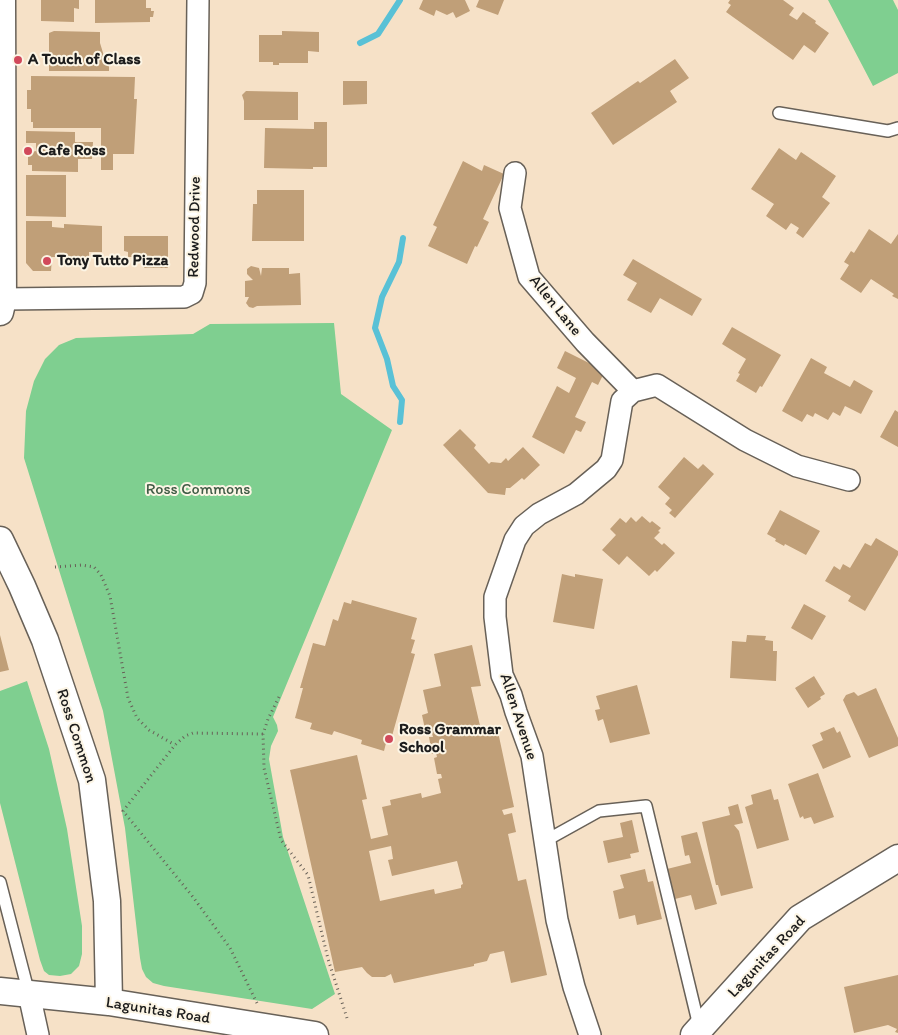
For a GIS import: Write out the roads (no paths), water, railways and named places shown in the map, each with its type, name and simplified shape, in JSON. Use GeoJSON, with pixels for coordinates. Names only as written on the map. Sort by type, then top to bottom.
{"type":"FeatureCollection","features":[{"type":"Feature","properties":{"kind":"street"},"geometry":{"type":"LineString","coordinates":[[2,0],[2,305]]}},
{"type":"Feature","properties":{"kind":"street","name":"Redwood Drive"},"geometry":{"type":"LineString","coordinates":[[2,305],[184,297],[192,293],[195,283],[198,0]]}},
{"type":"Feature","properties":{"kind":"street","name":"Allen Lane"},"geometry":{"type":"LineString","coordinates":[[514,173],[510,208],[529,277],[585,342],[633,391]]}},
{"type":"Feature","properties":{"kind":"street"},"geometry":{"type":"LineString","coordinates":[[633,391],[657,385],[754,444],[797,466],[849,480]]}},
{"type":"Feature","properties":{"kind":"street","name":"Allen Avenue"},"geometry":{"type":"LineString","coordinates":[[590,1035],[574,988],[557,920],[532,756],[502,675],[495,618],[496,597],[515,540],[524,526],[539,514],[576,494],[606,469],[612,460],[622,401],[633,391]]}},
{"type":"Feature","properties":{"kind":"street","name":"Ross Common"},"geometry":{"type":"LineString","coordinates":[[0,540],[45,640],[92,780],[107,901],[109,1002]]}},
{"type":"Feature","properties":{"kind":"street","name":"Lagunitas Road"},"geometry":{"type":"LineString","coordinates":[[697,1033],[800,918],[898,858]]}},
{"type":"Feature","properties":{"kind":"street","name":"Lagunitas Road"},"geometry":{"type":"LineString","coordinates":[[0,991],[109,1002],[315,1035]]}},
{"type":"Feature","properties":{"kind":"street"},"geometry":{"type":"LineString","coordinates":[[29,994],[38,1035]]}},
{"type":"Feature","properties":{"kind":"lane"},"geometry":{"type":"LineString","coordinates":[[779,112],[888,131],[898,128]]}},
{"type":"Feature","properties":{"kind":"lane"},"geometry":{"type":"LineString","coordinates":[[545,841],[599,811],[646,806],[697,1033]]}},
{"type":"Feature","properties":{"kind":"lane"},"geometry":{"type":"LineString","coordinates":[[0,882],[29,994]]}},
{"type":"Feature","properties":{"kind":"waterway"},"geometry":{"type":"LineString","coordinates":[[360,43],[378,34],[400,0]]}},
{"type":"Feature","properties":{"kind":"waterway"},"geometry":{"type":"LineString","coordinates":[[400,422],[402,400],[393,386],[387,359],[375,328],[382,297],[399,262],[403,238]]}},
{"type":"Feature","properties":{"kind":"place","name":"A Touch of Class"},"geometry":{"type":"Point","coordinates":[18,60]}},
{"type":"Feature","properties":{"kind":"place","name":"Cafe Ross"},"geometry":{"type":"Point","coordinates":[28,151]}},
{"type":"Feature","properties":{"kind":"place","name":"Tony Tutto Pizza"},"geometry":{"type":"Point","coordinates":[47,261]}},
{"type":"Feature","properties":{"kind":"place","name":"Ross Grammar School"},"geometry":{"type":"Point","coordinates":[389,739]}},
{"type":"Feature","properties":{"kind":"park label","name":"Ross Commons"},"geometry":{"type":"Point","coordinates":[198,490]}}]}
